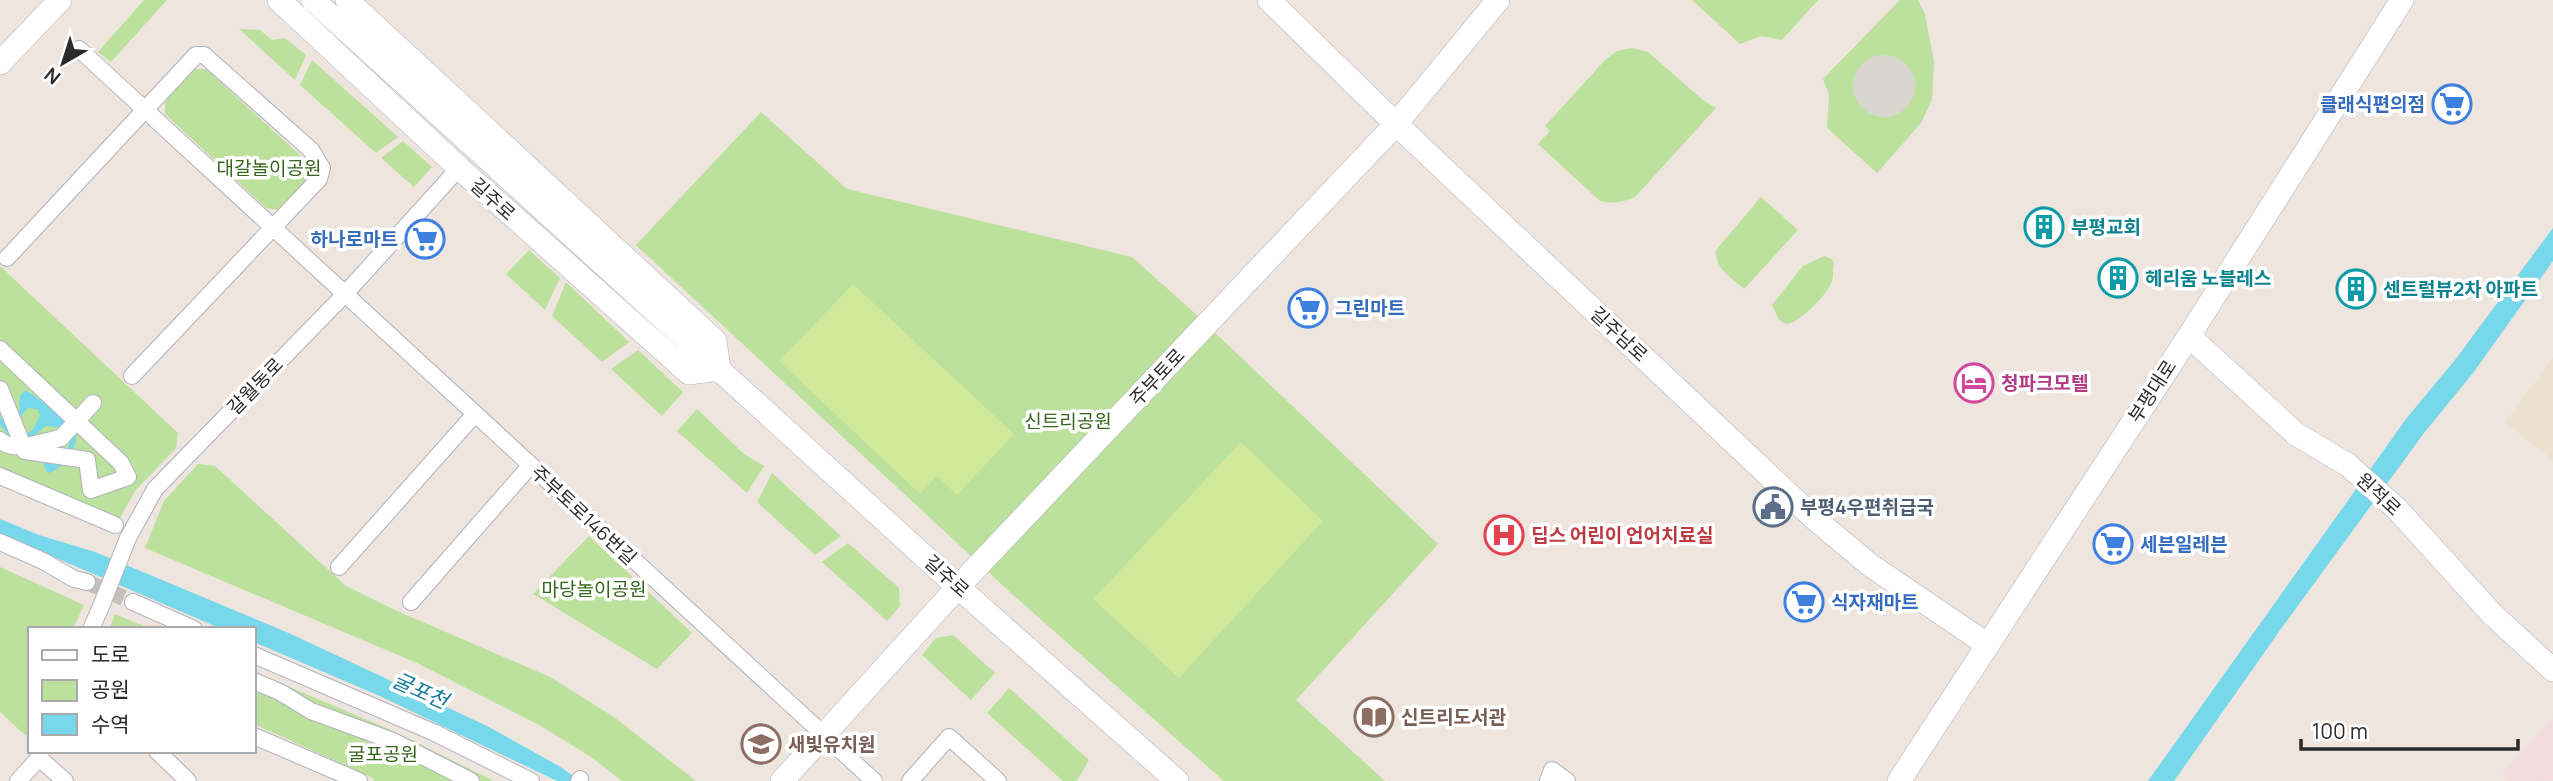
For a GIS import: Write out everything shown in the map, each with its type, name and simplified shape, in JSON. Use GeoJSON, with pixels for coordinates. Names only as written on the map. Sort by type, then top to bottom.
{"type":"FeatureCollection","features":[{"type":"Feature","properties":{"kind":"main road"},"geometry":{"type":"LineString","coordinates":[[0,63],[60,0]]}},
{"type":"Feature","properties":{"kind":"main road","name":"길주로"},"geometry":{"type":"LineString","coordinates":[[279,0],[458,168],[689,373],[719,369]]}},
{"type":"Feature","properties":{"kind":"main road","name":"길주로"},"geometry":{"type":"LineString","coordinates":[[313,0],[958,587],[1177,781]]}},
{"type":"Feature","properties":{"kind":"main road"},"geometry":{"type":"LineString","coordinates":[[347,0],[715,341],[719,369]]}},
{"type":"Feature","properties":{"kind":"main road","name":"길주남로"},"geometry":{"type":"LineString","coordinates":[[1269,0],[1396,124],[1815,519],[1870,565],[1988,645]]}},
{"type":"Feature","properties":{"kind":"main road","name":"주부토로"},"geometry":{"type":"LineString","coordinates":[[782,781],[958,587],[1396,124],[1499,0]]}},
{"type":"Feature","properties":{"kind":"main road","name":"부평대로"},"geometry":{"type":"LineString","coordinates":[[1899,781],[2189,335],[2402,0]]}},
{"type":"Feature","properties":{"kind":"main road","name":"원적로"},"geometry":{"type":"LineString","coordinates":[[2189,335],[2296,433],[2348,466],[2397,509],[2492,614],[2553,670]]}},
{"type":"Feature","properties":{"kind":"street","name":"주부토로146번길"},"geometry":{"type":"LineString","coordinates":[[79,49],[874,781]]}},
{"type":"Feature","properties":{"kind":"street"},"geometry":{"type":"LineString","coordinates":[[7,258],[196,55],[204,55],[311,150],[322,168],[319,179],[132,376]]}},
{"type":"Feature","properties":{"kind":"street","name":"갈월동로"},"geometry":{"type":"LineString","coordinates":[[92,627],[128,538],[155,489],[345,295],[458,168]]}},
{"type":"Feature","properties":{"kind":"street"},"geometry":{"type":"LineString","coordinates":[[0,349],[72,426],[121,463],[128,477],[91,490],[87,460],[25,451],[1,391]]}},
{"type":"Feature","properties":{"kind":"street"},"geometry":{"type":"LineString","coordinates":[[18,434],[42,440],[61,438],[93,403]]}},
{"type":"Feature","properties":{"kind":"street"},"geometry":{"type":"LineString","coordinates":[[339,567],[475,414]]}},
{"type":"Feature","properties":{"kind":"street"},"geometry":{"type":"LineString","coordinates":[[0,440],[19,449],[18,434]]}},
{"type":"Feature","properties":{"kind":"street"},"geometry":{"type":"LineString","coordinates":[[411,602],[530,466]]}},
{"type":"Feature","properties":{"kind":"street"},"geometry":{"type":"LineString","coordinates":[[0,476],[116,526]]}},
{"type":"Feature","properties":{"kind":"street"},"geometry":{"type":"LineString","coordinates":[[0,542],[75,579],[87,582]]}},
{"type":"Feature","properties":{"kind":"street"},"geometry":{"type":"LineString","coordinates":[[134,602],[190,627]]}},
{"type":"Feature","properties":{"kind":"street"},"geometry":{"type":"LineString","coordinates":[[256,656],[435,733],[531,781]]}},
{"type":"Feature","properties":{"kind":"street"},"geometry":{"type":"LineString","coordinates":[[256,682],[280,692],[311,711],[393,741],[421,761],[471,781]]}},
{"type":"Feature","properties":{"kind":"street"},"geometry":{"type":"LineString","coordinates":[[256,737],[359,781]]}},
{"type":"Feature","properties":{"kind":"street"},"geometry":{"type":"LineString","coordinates":[[910,781],[949,737],[998,781]]}},
{"type":"Feature","properties":{"kind":"street"},"geometry":{"type":"LineString","coordinates":[[159,753],[188,781]]}},
{"type":"Feature","properties":{"kind":"street"},"geometry":{"type":"LineString","coordinates":[[18,781],[40,755],[65,781]]}},
{"type":"Feature","properties":{"kind":"street"},"geometry":{"type":"LineString","coordinates":[[1550,775],[1567,781]]}},
{"type":"Feature","properties":{"kind":"shaded area"},"geometry":{"type":"Polygon","coordinates":[[[1884,55],[1906,64],[1915,86],[1906,108],[1884,117],[1862,108],[1853,86],[1862,64],[1884,55]]]}},
{"type":"Feature","properties":{"kind":"shaded area"},"geometry":{"type":"Polygon","coordinates":[[[2553,358],[2553,460],[2505,422],[2553,358]]]}},
{"type":"Feature","properties":{"kind":"shaded area"},"geometry":{"type":"Polygon","coordinates":[[[2553,719],[2553,780],[2509,781],[2501,773],[2553,719]]]}},
{"type":"Feature","properties":{"kind":"green space"},"geometry":{"type":"Polygon","coordinates":[[[144,0],[167,0],[111,62],[98,52],[144,0]]]}},
{"type":"Feature","properties":{"kind":"green space"},"geometry":{"type":"Polygon","coordinates":[[[1692,0],[1818,0],[1782,40],[1762,36],[1740,44],[1692,0]]]}},
{"type":"Feature","properties":{"kind":"green space"},"geometry":{"type":"Polygon","coordinates":[[[1900,0],[1918,0],[1925,14],[1934,62],[1932,100],[1921,123],[1877,173],[1827,128],[1829,95],[1823,79],[1900,0]]]}},
{"type":"Feature","properties":{"kind":"green space"},"geometry":{"type":"Polygon","coordinates":[[[239,29],[260,30],[272,40],[285,38],[306,55],[295,80],[239,29]]]}},
{"type":"Feature","properties":{"kind":"green space"},"geometry":{"type":"Polygon","coordinates":[[[1632,48],[1648,52],[1716,108],[1636,196],[1623,201],[1604,202],[1538,144],[1550,131],[1545,126],[1605,60],[1617,51],[1632,48]]]}},
{"type":"Feature","properties":{"kind":"green space"},"geometry":{"type":"Polygon","coordinates":[[[312,60],[398,137],[376,153],[300,85],[312,60]]]}},
{"type":"Feature","properties":{"kind":"green space","name":"대갈놀이공원"},"geometry":{"type":"Polygon","coordinates":[[[195,69],[206,69],[311,165],[309,178],[278,210],[266,208],[165,114],[165,102],[195,69]]]}},
{"type":"Feature","properties":{"kind":"green space","name":"신트리공원"},"geometry":{"type":"Polygon","coordinates":[[[761,112],[847,189],[1132,257],[1438,544],[1296,700],[1385,781],[1224,781],[1012,594],[636,245],[761,112]]]}},
{"type":"Feature","properties":{"kind":"green space"},"geometry":{"type":"Polygon","coordinates":[[[403,141],[432,167],[414,187],[381,158],[403,141]]]}},
{"type":"Feature","properties":{"kind":"green space"},"geometry":{"type":"Polygon","coordinates":[[[1761,197],[1798,230],[1744,289],[1721,267],[1716,250],[1761,197]]]}},
{"type":"Feature","properties":{"kind":"green space"},"geometry":{"type":"Polygon","coordinates":[[[529,250],[560,278],[545,310],[506,274],[529,250]]]}},
{"type":"Feature","properties":{"kind":"green space"},"geometry":{"type":"Polygon","coordinates":[[[1824,256],[1832,259],[1834,264],[1832,281],[1825,293],[1792,323],[1786,324],[1779,320],[1772,305],[1803,266],[1824,256]]]}},
{"type":"Feature","properties":{"kind":"green space"},"geometry":{"type":"Polygon","coordinates":[[[0,266],[178,433],[176,448],[135,491],[116,525],[0,481],[0,266]]]}},
{"type":"Feature","properties":{"kind":"green space"},"geometry":{"type":"Polygon","coordinates":[[[566,282],[629,342],[602,362],[552,316],[566,282]]]}},
{"type":"Feature","properties":{"kind":"green space"},"geometry":{"type":"Polygon","coordinates":[[[853,284],[1014,434],[957,495],[937,476],[920,494],[779,361],[853,284]]]}},
{"type":"Feature","properties":{"kind":"green space"},"geometry":{"type":"Polygon","coordinates":[[[638,350],[683,392],[662,416],[611,369],[638,350]]]}},
{"type":"Feature","properties":{"kind":"green space"},"geometry":{"type":"Polygon","coordinates":[[[697,409],[744,454],[764,466],[747,493],[677,431],[697,409]]]}},
{"type":"Feature","properties":{"kind":"green space"},"geometry":{"type":"Polygon","coordinates":[[[1241,442],[1323,521],[1179,678],[1093,599],[1241,442]]]}},
{"type":"Feature","properties":{"kind":"green space"},"geometry":{"type":"Polygon","coordinates":[[[198,464],[215,466],[346,586],[550,677],[614,717],[696,781],[622,781],[591,757],[541,726],[417,663],[145,548],[164,501],[198,464]]]}},
{"type":"Feature","properties":{"kind":"green space"},"geometry":{"type":"Polygon","coordinates":[[[772,473],[841,536],[815,555],[757,502],[772,473]]]}},
{"type":"Feature","properties":{"kind":"green space","name":"마당놀이공원"},"geometry":{"type":"Polygon","coordinates":[[[589,536],[692,633],[657,669],[533,594],[589,536]]]}},
{"type":"Feature","properties":{"kind":"green space"},"geometry":{"type":"Polygon","coordinates":[[[848,543],[899,588],[900,606],[887,621],[822,562],[848,543]]]}},
{"type":"Feature","properties":{"kind":"green space"},"geometry":{"type":"Polygon","coordinates":[[[0,567],[84,605],[74,627],[28,627],[26,736],[0,712],[0,567]]]}},
{"type":"Feature","properties":{"kind":"green space"},"geometry":{"type":"Polygon","coordinates":[[[115,614],[146,627],[110,627],[115,614]]]}},
{"type":"Feature","properties":{"kind":"green space"},"geometry":{"type":"Polygon","coordinates":[[[953,635],[995,673],[971,700],[922,655],[936,638],[953,635]]]}},
{"type":"Feature","properties":{"kind":"green space","name":"굴포공원"},"geometry":{"type":"Polygon","coordinates":[[[256,673],[391,730],[494,781],[374,781],[373,778],[256,725],[256,673]]]}},
{"type":"Feature","properties":{"kind":"green space"},"geometry":{"type":"Polygon","coordinates":[[[1009,688],[1089,760],[1077,781],[1063,781],[987,713],[1009,688]]]}},
{"type":"Feature","properties":{"kind":"water"},"geometry":{"type":"Polygon","coordinates":[[[2553,228],[2553,261],[2473,373],[2424,433],[2174,781],[2148,781],[2406,419],[2455,360],[2553,228]]]}},
{"type":"Feature","properties":{"kind":"water"},"geometry":{"type":"Polygon","coordinates":[[[26,390],[54,410],[76,433],[75,446],[69,457],[50,473],[46,471],[43,460],[66,451],[69,445],[68,437],[63,428],[46,426],[26,441],[12,440],[0,425],[0,417],[4,420],[19,415],[20,395],[26,390]],[[29,408],[23,413],[20,421],[26,435],[34,428],[40,415],[37,409],[29,408]]]}},
{"type":"Feature","properties":{"kind":"water","name":"굴포천"},"geometry":{"type":"Polygon","coordinates":[[[0,519],[39,535],[95,552],[291,634],[487,726],[559,766],[580,781],[557,781],[382,697],[256,643],[256,627],[217,627],[0,534],[0,519]]]}},
{"type":"Feature","properties":{"kind":"tunnel"},"geometry":{"type":"LineString","coordinates":[[87,582],[133,602]]}},
{"type":"Feature","properties":{"kind":"place","name":"클래식편의점"},"geometry":{"type":"Point","coordinates":[2452,104]}},
{"type":"Feature","properties":{"kind":"place","name":"부평교회"},"geometry":{"type":"Point","coordinates":[2044,227]}},
{"type":"Feature","properties":{"kind":"place","name":"하나로마트"},"geometry":{"type":"Point","coordinates":[425,239]}},
{"type":"Feature","properties":{"kind":"place","name":"헤리움 노블레스"},"geometry":{"type":"Point","coordinates":[2118,278]}},
{"type":"Feature","properties":{"kind":"place","name":"센트럴뷰2차 아파트"},"geometry":{"type":"Point","coordinates":[2356,289]}},
{"type":"Feature","properties":{"kind":"place","name":"그린마트"},"geometry":{"type":"Point","coordinates":[1308,308]}},
{"type":"Feature","properties":{"kind":"place","name":"청파크모텔"},"geometry":{"type":"Point","coordinates":[1974,383]}},
{"type":"Feature","properties":{"kind":"place","name":"부평4우편취급국"},"geometry":{"type":"Point","coordinates":[1773,507]}},
{"type":"Feature","properties":{"kind":"place","name":"딥스 어린이 언어치료실"},"geometry":{"type":"Point","coordinates":[1504,535]}},
{"type":"Feature","properties":{"kind":"place","name":"세븐일레븐"},"geometry":{"type":"Point","coordinates":[2113,544]}},
{"type":"Feature","properties":{"kind":"place","name":"식자재마트"},"geometry":{"type":"Point","coordinates":[1804,602]}},
{"type":"Feature","properties":{"kind":"place","name":"신트리도서관"},"geometry":{"type":"Point","coordinates":[1374,717]}},
{"type":"Feature","properties":{"kind":"place","name":"새빛유치원"},"geometry":{"type":"Point","coordinates":[761,744]}}]}
